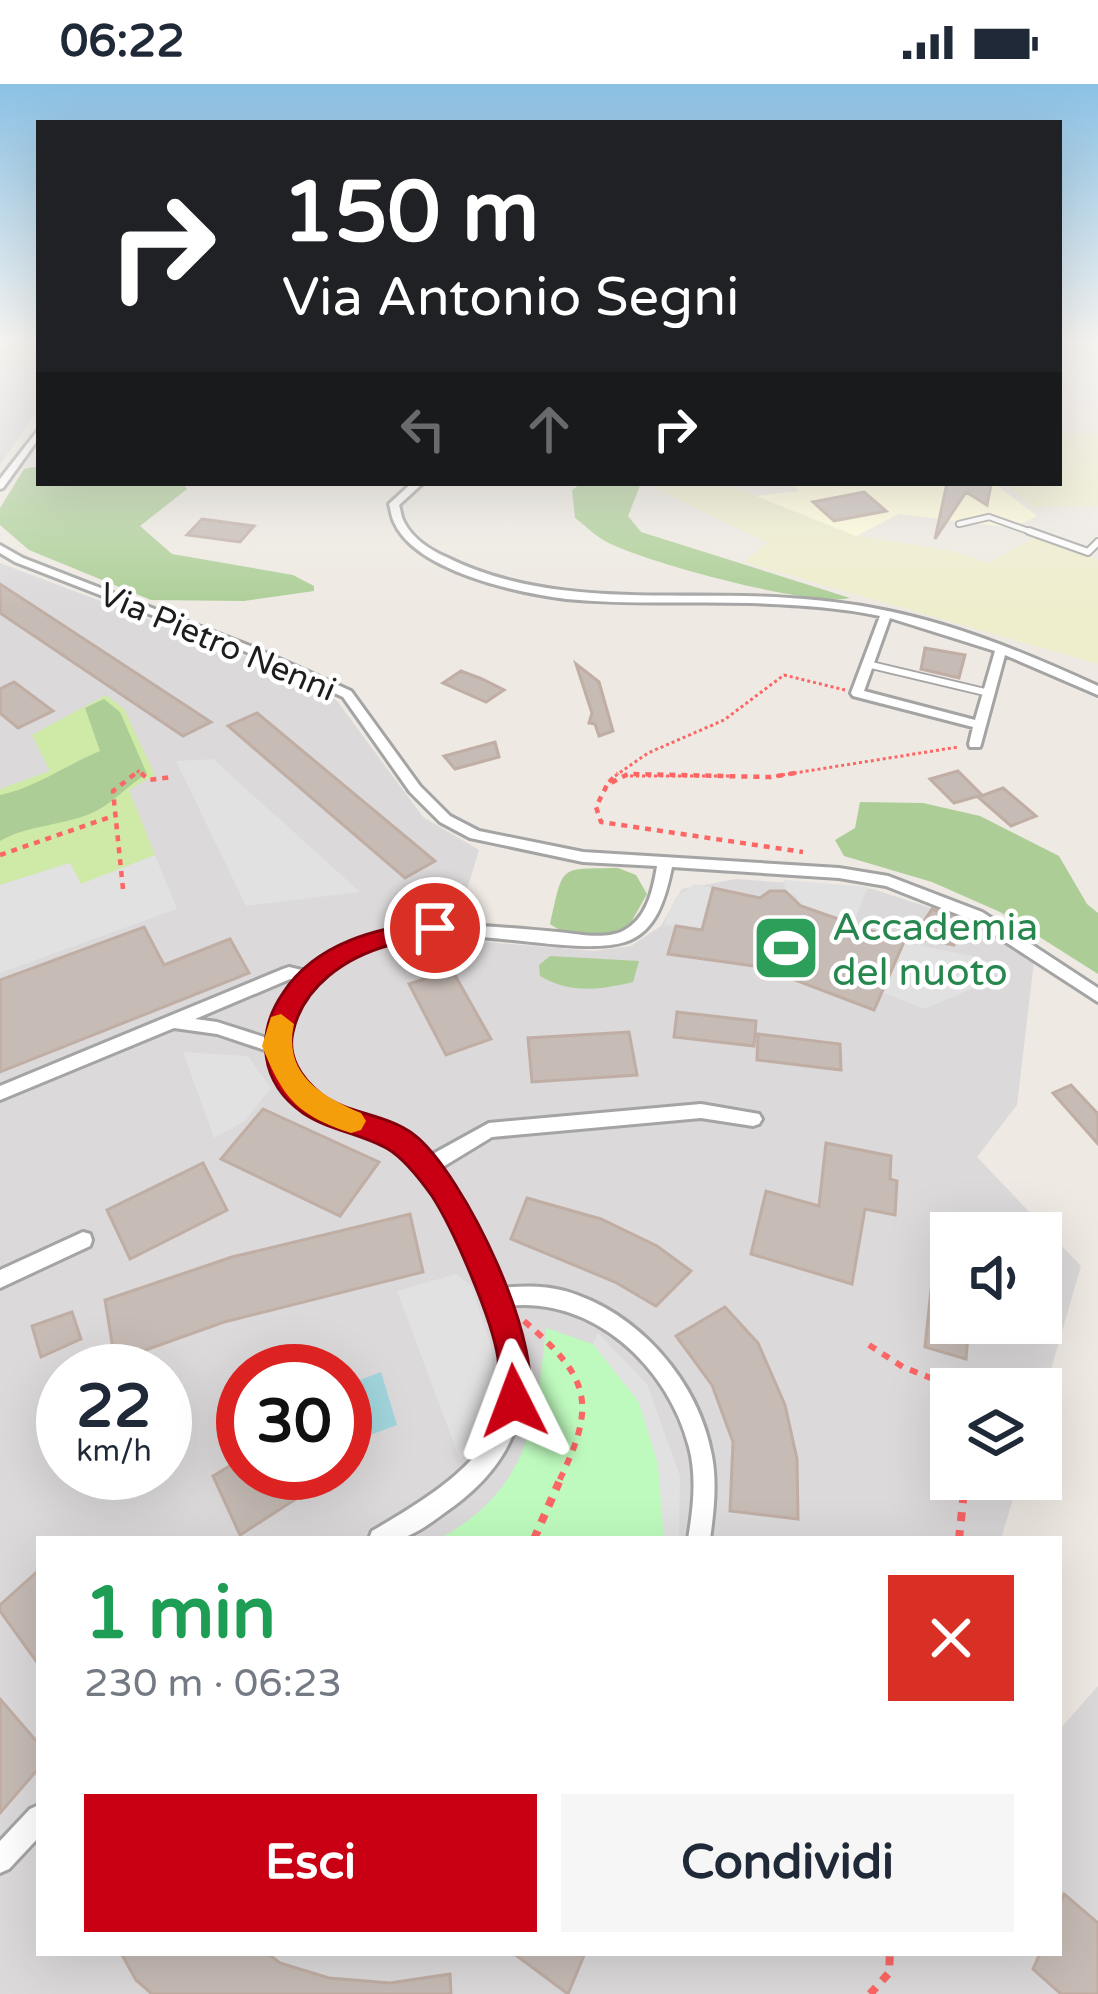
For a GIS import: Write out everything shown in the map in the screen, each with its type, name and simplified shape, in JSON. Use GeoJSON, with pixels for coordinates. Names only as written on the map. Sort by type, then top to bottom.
{"type":"FeatureCollection","features":[{"type":"Feature","properties":{"kind":"street"},"geometry":{"type":"LineString","coordinates":[[0,487],[36,436]]}},
{"type":"Feature","properties":{"kind":"street"},"geometry":{"type":"LineString","coordinates":[[23,455],[36,454]]}},
{"type":"Feature","properties":{"kind":"street"},"geometry":{"type":"LineString","coordinates":[[415,486],[394,504],[397,524],[411,543],[445,561],[529,587],[553,594],[849,607],[886,614],[1000,652],[1098,691]]}},
{"type":"Feature","properties":{"kind":"street","name":"Via Pietro Nenni"},"geometry":{"type":"LineString","coordinates":[[0,548],[19,560],[266,656],[347,694],[416,789],[446,819],[475,835],[583,857],[839,873],[906,886],[993,925],[1098,996]]}},
{"type":"Feature","properties":{"kind":"street"},"geometry":{"type":"LineString","coordinates":[[886,614],[856,693],[980,725]]}},
{"type":"Feature","properties":{"kind":"street"},"geometry":{"type":"LineString","coordinates":[[975,744],[1000,652]]}},
{"type":"Feature","properties":{"kind":"street"},"geometry":{"type":"LineString","coordinates":[[385,1536],[463,1488],[501,1441],[512,1412],[513,1349],[496,1298],[444,1188],[428,1166],[402,1142],[314,1105],[290,1082],[275,1046],[284,1013],[307,977],[353,949],[387,936],[435,928],[583,939],[626,936],[648,917],[665,864]]}},
{"type":"Feature","properties":{"kind":"street"},"geometry":{"type":"LineString","coordinates":[[0,1094],[290,973],[307,977]]}},
{"type":"Feature","properties":{"kind":"street"},"geometry":{"type":"LineString","coordinates":[[220,1003],[214,1016],[224,1030]]}},
{"type":"Feature","properties":{"kind":"street"},"geometry":{"type":"LineString","coordinates":[[174,1022],[224,1030],[275,1046]]}},
{"type":"Feature","properties":{"kind":"street"},"geometry":{"type":"LineString","coordinates":[[428,1166],[489,1130],[701,1111],[753,1119]]}},
{"type":"Feature","properties":{"kind":"street"},"geometry":{"type":"LineString","coordinates":[[0,1279],[82,1240]]}},
{"type":"Feature","properties":{"kind":"street"},"geometry":{"type":"LineString","coordinates":[[496,1298],[522,1292],[583,1306],[626,1333],[661,1370],[685,1408],[700,1449],[704,1488],[699,1536]]}},
{"type":"Feature","properties":{"kind":"street"},"geometry":{"type":"LineString","coordinates":[[0,1860],[36,1821]]}},
{"type":"Feature","properties":{"kind":"lane"},"geometry":{"type":"LineString","coordinates":[[958,524],[989,517],[1088,552],[1098,542]]}},
{"type":"Feature","properties":{"kind":"lane"},"geometry":{"type":"LineString","coordinates":[[867,664],[989,693]]}},
{"type":"Feature","properties":{"kind":"path"},"geometry":{"type":"LineString","coordinates":[[803,852],[757,849],[676,831],[601,822],[596,807],[620,769],[723,720],[784,676],[856,693]]}},
{"type":"Feature","properties":{"kind":"path"},"geometry":{"type":"LineString","coordinates":[[607,785],[628,774],[771,777],[975,744]]}},
{"type":"Feature","properties":{"kind":"path"},"geometry":{"type":"LineString","coordinates":[[123,889],[113,791],[139,771],[149,781],[172,777]]}},
{"type":"Feature","properties":{"kind":"path"},"geometry":{"type":"LineString","coordinates":[[0,855],[116,815]]}},
{"type":"Feature","properties":{"kind":"path"},"geometry":{"type":"LineString","coordinates":[[496,1298],[564,1352],[582,1376],[585,1396],[575,1453],[535,1536]]}},
{"type":"Feature","properties":{"kind":"path"},"geometry":{"type":"LineString","coordinates":[[869,1345],[887,1359],[930,1377]]}},
{"type":"Feature","properties":{"kind":"path"},"geometry":{"type":"LineString","coordinates":[[959,1536],[963,1500]]}},
{"type":"Feature","properties":{"kind":"path"},"geometry":{"type":"LineString","coordinates":[[870,1994],[889,1973],[890,1956]]}},
{"type":"Feature","properties":{"kind":"shaded area"},"geometry":{"type":"Polygon","coordinates":[[[0,433],[22,433],[0,465],[0,433]]]}},
{"type":"Feature","properties":{"kind":"shaded area"},"geometry":{"type":"Polygon","coordinates":[[[793,486],[998,486],[1037,516],[1012,528],[899,514],[854,537],[755,496],[799,491],[793,486]]]}},
{"type":"Feature","properties":{"kind":"shaded area"},"geometry":{"type":"Polygon","coordinates":[[[0,563],[238,653],[317,687],[337,701],[423,817],[479,850],[452,939],[594,951],[631,946],[661,926],[682,889],[736,879],[872,889],[959,917],[1034,961],[1017,1105],[977,1157],[1029,1212],[930,1212],[930,1344],[1058,1344],[1051,1368],[930,1368],[930,1500],[1013,1500],[1002,1536],[36,1536],[36,1956],[1062,1956],[1062,1727],[1098,1686],[1098,1994],[0,1994],[0,563]]]}},
{"type":"Feature","properties":{"kind":"shaded area"},"geometry":{"type":"Polygon","coordinates":[[[213,759],[360,892],[246,906],[176,761],[213,759]]]}},
{"type":"Feature","properties":{"kind":"shaded area"},"geometry":{"type":"Polygon","coordinates":[[[155,855],[177,909],[0,973],[0,885],[70,863],[81,884],[155,855]]]}},
{"type":"Feature","properties":{"kind":"shaded area"},"geometry":{"type":"Polygon","coordinates":[[[784,880],[868,887],[853,924],[801,909],[796,896],[785,891],[784,880]]]}},
{"type":"Feature","properties":{"kind":"shaded area"},"geometry":{"type":"Polygon","coordinates":[[[694,884],[713,888],[702,930],[664,925],[675,898],[694,884]]]}},
{"type":"Feature","properties":{"kind":"shaded area"},"geometry":{"type":"Polygon","coordinates":[[[904,942],[976,957],[976,987],[924,1009],[881,992],[904,942]]]}},
{"type":"Feature","properties":{"kind":"shaded area"},"geometry":{"type":"Polygon","coordinates":[[[183,1052],[248,1056],[271,1088],[245,1121],[214,1138],[183,1052]]]}},
{"type":"Feature","properties":{"kind":"shaded area"},"geometry":{"type":"Polygon","coordinates":[[[1062,1246],[1081,1266],[1062,1332],[1062,1246]]]}},
{"type":"Feature","properties":{"kind":"shaded area"},"geometry":{"type":"Polygon","coordinates":[[[456,1274],[471,1285],[492,1349],[493,1397],[482,1433],[460,1460],[397,1291],[456,1274]]]}},
{"type":"Feature","properties":{"kind":"shaded area"},"geometry":{"type":"Polygon","coordinates":[[[598,1333],[647,1384],[680,1476],[679,1536],[664,1536],[658,1464],[639,1402],[593,1344],[598,1333]]]}},
{"type":"Feature","properties":{"kind":"green space"},"geometry":{"type":"Polygon","coordinates":[[[1062,433],[1098,433],[1098,506],[1032,507],[1009,486],[1062,486],[1062,433]]]}},
{"type":"Feature","properties":{"kind":"green space"},"geometry":{"type":"Polygon","coordinates":[[[36,467],[36,486],[184,486],[187,489],[140,526],[172,554],[293,575],[314,586],[314,591],[244,601],[151,600],[29,550],[0,525],[0,508],[24,469],[36,467]]]}},
{"type":"Feature","properties":{"kind":"green space"},"geometry":{"type":"Polygon","coordinates":[[[578,486],[640,486],[628,516],[641,532],[850,598],[765,590],[624,550],[575,518],[572,490],[578,486]]]}},
{"type":"Feature","properties":{"kind":"green space"},"geometry":{"type":"Polygon","coordinates":[[[651,486],[731,486],[856,536],[948,550],[989,563],[1036,536],[1098,560],[1098,664],[743,562],[768,543],[651,486]]]}},
{"type":"Feature","properties":{"kind":"green space"},"geometry":{"type":"Polygon","coordinates":[[[106,695],[124,709],[155,775],[129,790],[155,855],[81,885],[69,863],[0,885],[0,789],[50,771],[32,735],[106,695]]]}},
{"type":"Feature","properties":{"kind":"green space"},"geometry":{"type":"Polygon","coordinates":[[[104,699],[120,712],[147,774],[92,813],[0,841],[0,795],[100,751],[85,708],[104,699]]]}},
{"type":"Feature","properties":{"kind":"green space"},"geometry":{"type":"Polygon","coordinates":[[[860,802],[923,803],[980,816],[1059,856],[1087,904],[1098,913],[1098,974],[1000,912],[932,882],[844,856],[835,840],[855,828],[860,802]]]}},
{"type":"Feature","properties":{"kind":"green space"},"geometry":{"type":"Polygon","coordinates":[[[618,868],[636,875],[647,894],[629,926],[589,935],[568,933],[550,924],[566,874],[618,868]]]}},
{"type":"Feature","properties":{"kind":"green space"},"geometry":{"type":"Polygon","coordinates":[[[550,956],[639,961],[633,982],[585,989],[540,976],[539,965],[550,956]]]}},
{"type":"Feature","properties":{"kind":"green space"},"geometry":{"type":"Polygon","coordinates":[[[546,1328],[593,1344],[639,1402],[658,1464],[666,1536],[444,1536],[493,1498],[510,1475],[523,1450],[538,1394],[546,1328]]]}},
{"type":"Feature","properties":{"kind":"water"},"geometry":{"type":"Polygon","coordinates":[[[381,1372],[397,1425],[372,1434],[372,1375],[381,1372]]]}},
{"type":"Feature","properties":{"kind":"building"},"geometry":{"type":"Polygon","coordinates":[[[946,486],[991,486],[987,505],[966,492],[935,539],[946,486]]]}},
{"type":"Feature","properties":{"kind":"building"},"geometry":{"type":"Polygon","coordinates":[[[864,492],[886,511],[834,521],[813,502],[864,492]]]}},
{"type":"Feature","properties":{"kind":"building"},"geometry":{"type":"Polygon","coordinates":[[[202,519],[254,526],[240,542],[187,535],[202,519]]]}},
{"type":"Feature","properties":{"kind":"building"},"geometry":{"type":"Polygon","coordinates":[[[0,584],[211,722],[183,736],[0,613],[0,584]]]}},
{"type":"Feature","properties":{"kind":"building"},"geometry":{"type":"Polygon","coordinates":[[[925,648],[965,655],[959,678],[921,669],[925,648]]]}},
{"type":"Feature","properties":{"kind":"building"},"geometry":{"type":"Polygon","coordinates":[[[576,664],[599,682],[613,731],[599,736],[595,724],[589,723],[592,713],[576,664]]]}},
{"type":"Feature","properties":{"kind":"building"},"geometry":{"type":"Polygon","coordinates":[[[461,671],[504,690],[486,702],[443,683],[461,671]]]}},
{"type":"Feature","properties":{"kind":"building"},"geometry":{"type":"Polygon","coordinates":[[[14,682],[53,711],[18,728],[0,713],[0,689],[14,682]]]}},
{"type":"Feature","properties":{"kind":"building"},"geometry":{"type":"Polygon","coordinates":[[[257,713],[435,861],[405,878],[228,726],[257,713]]]}},
{"type":"Feature","properties":{"kind":"building"},"geometry":{"type":"Polygon","coordinates":[[[495,742],[499,757],[455,769],[444,756],[495,742]]]}},
{"type":"Feature","properties":{"kind":"building"},"geometry":{"type":"Polygon","coordinates":[[[958,771],[982,795],[954,803],[930,779],[958,771]]]}},
{"type":"Feature","properties":{"kind":"building"},"geometry":{"type":"Polygon","coordinates":[[[1003,788],[1036,816],[1011,826],[978,797],[1003,788]]]}},
{"type":"Feature","properties":{"kind":"building","name":"Accademia del nuoto"},"geometry":{"type":"Polygon","coordinates":[[[713,888],[760,898],[770,891],[785,891],[801,906],[904,942],[874,1010],[761,967],[668,954],[676,926],[702,930],[713,888]]]}},
{"type":"Feature","properties":{"kind":"building"},"geometry":{"type":"Polygon","coordinates":[[[932,909],[956,918],[954,945],[913,938],[932,909]]]}},
{"type":"Feature","properties":{"kind":"building"},"geometry":{"type":"Polygon","coordinates":[[[144,927],[164,965],[230,939],[249,973],[0,1072],[0,980],[144,927]]]}},
{"type":"Feature","properties":{"kind":"building"},"geometry":{"type":"Polygon","coordinates":[[[452,970],[491,1039],[446,1055],[409,984],[452,970]]]}},
{"type":"Feature","properties":{"kind":"building"},"geometry":{"type":"Polygon","coordinates":[[[677,1012],[756,1021],[754,1046],[674,1037],[677,1012]]]}},
{"type":"Feature","properties":{"kind":"building"},"geometry":{"type":"Polygon","coordinates":[[[629,1032],[637,1075],[532,1082],[528,1038],[629,1032]]]}},
{"type":"Feature","properties":{"kind":"building"},"geometry":{"type":"Polygon","coordinates":[[[758,1034],[840,1044],[841,1070],[757,1060],[758,1034]]]}},
{"type":"Feature","properties":{"kind":"building"},"geometry":{"type":"Polygon","coordinates":[[[1071,1085],[1098,1114],[1098,1144],[1053,1093],[1071,1085]]]}},
{"type":"Feature","properties":{"kind":"building"},"geometry":{"type":"Polygon","coordinates":[[[263,1109],[379,1162],[340,1216],[221,1159],[263,1109]]]}},
{"type":"Feature","properties":{"kind":"building"},"geometry":{"type":"Polygon","coordinates":[[[826,1143],[891,1156],[890,1179],[897,1181],[895,1215],[865,1209],[852,1284],[751,1254],[766,1191],[819,1206],[826,1143]]]}},
{"type":"Feature","properties":{"kind":"building"},"geometry":{"type":"Polygon","coordinates":[[[203,1163],[227,1210],[130,1259],[107,1210],[203,1163]]]}},
{"type":"Feature","properties":{"kind":"building"},"geometry":{"type":"Polygon","coordinates":[[[527,1198],[601,1219],[657,1246],[691,1271],[656,1306],[615,1282],[511,1239],[527,1198]]]}},
{"type":"Feature","properties":{"kind":"building"},"geometry":{"type":"Polygon","coordinates":[[[410,1214],[423,1272],[224,1322],[163,1344],[112,1344],[105,1300],[232,1257],[410,1214]]]}},
{"type":"Feature","properties":{"kind":"building"},"geometry":{"type":"Polygon","coordinates":[[[930,1300],[930,1344],[967,1344],[966,1359],[925,1347],[930,1300]]]}},
{"type":"Feature","properties":{"kind":"building"},"geometry":{"type":"Polygon","coordinates":[[[725,1307],[758,1343],[785,1405],[797,1459],[798,1519],[730,1511],[733,1442],[712,1385],[676,1336],[725,1307]]]}},
{"type":"Feature","properties":{"kind":"building"},"geometry":{"type":"Polygon","coordinates":[[[72,1312],[81,1339],[70,1344],[37,1344],[32,1326],[72,1312]]]}},
{"type":"Feature","properties":{"kind":"building"},"geometry":{"type":"Polygon","coordinates":[[[224,1500],[294,1500],[240,1535],[224,1500]]]}},
{"type":"Feature","properties":{"kind":"building"},"geometry":{"type":"Polygon","coordinates":[[[36,1573],[36,1661],[0,1611],[0,1605],[36,1573]]]}},
{"type":"Feature","properties":{"kind":"building"},"geometry":{"type":"Polygon","coordinates":[[[0,1699],[36,1741],[36,1771],[0,1813],[0,1699]]]}},
{"type":"Feature","properties":{"kind":"building"},"geometry":{"type":"Polygon","coordinates":[[[1064,1894],[1098,1923],[1098,1994],[1061,1994],[1033,1969],[1039,1956],[1062,1956],[1064,1894]]]}},
{"type":"Feature","properties":{"kind":"building"},"geometry":{"type":"Polygon","coordinates":[[[123,1956],[271,1956],[329,1978],[390,1983],[450,1974],[451,1994],[152,1994],[136,1980],[123,1956]]]}},
{"type":"Feature","properties":{"kind":"building"},"geometry":{"type":"Polygon","coordinates":[[[517,1956],[584,1956],[568,1994],[517,1956]]]}},
{"type":"Feature","properties":{"kind":"slow traffic"},"geometry":{"type":"LineString","coordinates":[[281,1024],[275,1046],[290,1082],[314,1105],[351,1121]]}},
{"type":"Feature","properties":{"kind":"place","name":"Accademia del nuoto"},"geometry":{"type":"Point","coordinates":[786,948]}},
{"type":"Feature","properties":{"kind":"route"},"geometry":{"type":"LineString","coordinates":[[435,928],[387,936],[353,949],[307,977],[292,994],[275,1046],[290,1082],[314,1105],[402,1142],[444,1188],[504,1319],[515,1361],[514,1401]]}}]}
